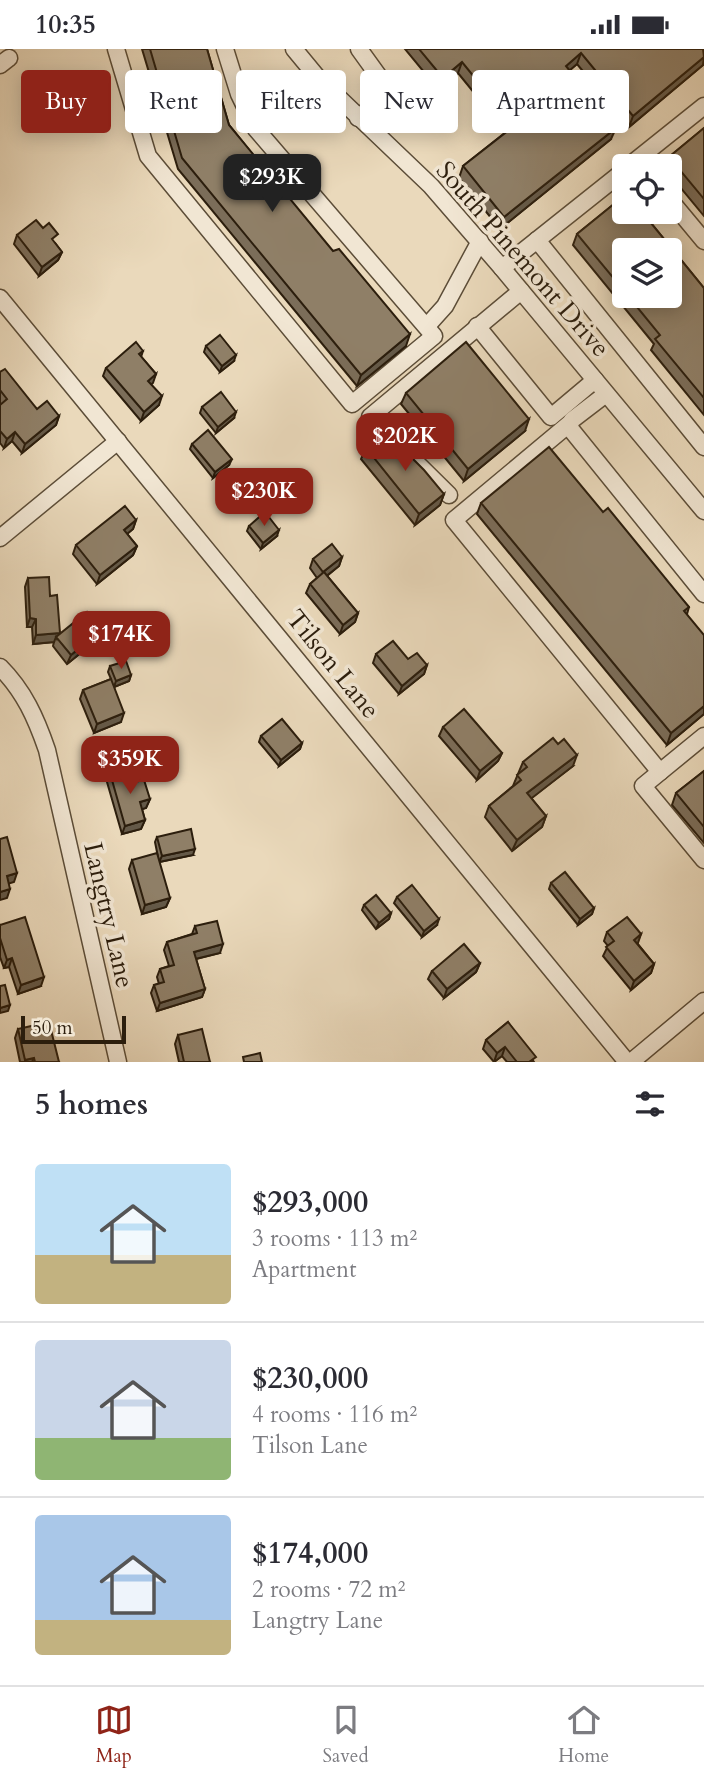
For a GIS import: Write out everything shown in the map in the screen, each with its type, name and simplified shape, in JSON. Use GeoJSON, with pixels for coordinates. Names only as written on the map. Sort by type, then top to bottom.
{"type":"FeatureCollection","features":[{"type":"Feature","properties":{"kind":"street"},"geometry":{"type":"LineString","coordinates":[[116,49],[148,156],[352,404],[434,336],[256,129],[239,94],[225,49]]}},
{"type":"Feature","properties":{"kind":"street","name":"South Pinemont Drive"},"geometry":{"type":"LineString","coordinates":[[294,49],[318,78],[431,186],[480,241],[606,394],[698,492],[704,511]]}},
{"type":"Feature","properties":{"kind":"street"},"geometry":{"type":"LineString","coordinates":[[358,118],[390,92],[359,49]]}},
{"type":"Feature","properties":{"kind":"street"},"geometry":{"type":"LineString","coordinates":[[647,154],[704,106]]}},
{"type":"Feature","properties":{"kind":"street"},"geometry":{"type":"LineString","coordinates":[[502,268],[612,182]]}},
{"type":"Feature","properties":{"kind":"street"},"geometry":{"type":"LineString","coordinates":[[682,214],[704,241]]}},
{"type":"Feature","properties":{"kind":"street"},"geometry":{"type":"LineString","coordinates":[[537,240],[704,447]]}},
{"type":"Feature","properties":{"kind":"street"},"geometry":{"type":"LineString","coordinates":[[428,326],[445,306],[480,241]]}},
{"type":"Feature","properties":{"kind":"street"},"geometry":{"type":"LineString","coordinates":[[449,495],[370,417],[521,291]]}},
{"type":"Feature","properties":{"kind":"street","name":"Tilson Lane"},"geometry":{"type":"LineString","coordinates":[[0,299],[629,1062]]}},
{"type":"Feature","properties":{"kind":"street"},"geometry":{"type":"LineString","coordinates":[[477,326],[551,417],[595,380]]}},
{"type":"Feature","properties":{"kind":"street"},"geometry":{"type":"LineString","coordinates":[[606,394],[454,520],[660,772]]}},
{"type":"Feature","properties":{"kind":"street"},"geometry":{"type":"LineString","coordinates":[[569,424],[571,432],[704,594]]}},
{"type":"Feature","properties":{"kind":"street"},"geometry":{"type":"LineString","coordinates":[[0,538],[118,441]]}},
{"type":"Feature","properties":{"kind":"street","name":"Langtry Lane"},"geometry":{"type":"LineString","coordinates":[[0,667],[27,700],[38,721],[47,750],[118,1062]]}},
{"type":"Feature","properties":{"kind":"street"},"geometry":{"type":"LineString","coordinates":[[704,736],[643,786],[704,860]]}},
{"type":"Feature","properties":{"kind":"street"},"geometry":{"type":"LineString","coordinates":[[629,1062],[704,1001]]}},
{"type":"Feature","properties":{"kind":"building"},"geometry":{"type":"Polygon","coordinates":[[[150,49],[207,49],[213,70],[156,70],[150,49]]]}},
{"type":"Feature","properties":{"kind":"building"},"geometry":{"type":"Polygon","coordinates":[[[419,49],[703,49],[704,57],[633,116],[629,111],[629,70],[595,70],[581,53],[566,66],[569,70],[472,70],[472,74],[462,62],[452,70],[436,70],[419,49]]]}},
{"type":"Feature","properties":{"kind":"building"},"geometry":{"type":"Polygon","coordinates":[[[222,101],[229,125],[333,251],[339,249],[410,334],[361,375],[182,158],[175,133],[222,133],[222,101]]]}},
{"type":"Feature","properties":{"kind":"building"},"geometry":{"type":"Polygon","coordinates":[[[704,128],[704,199],[682,173],[682,154],[673,154],[704,128]]]}},
{"type":"Feature","properties":{"kind":"building"},"geometry":{"type":"Polygon","coordinates":[[[505,133],[610,133],[504,217],[463,166],[505,133]]]}},
{"type":"Feature","properties":{"kind":"building"},"geometry":{"type":"Polygon","coordinates":[[[612,206],[612,224],[652,224],[663,238],[612,238],[612,276],[577,234],[612,206]]]}},
{"type":"Feature","properties":{"kind":"building"},"geometry":{"type":"Polygon","coordinates":[[[36,220],[43,228],[49,223],[58,234],[52,239],[62,252],[42,267],[17,235],[36,220]]]}},
{"type":"Feature","properties":{"kind":"building"},"geometry":{"type":"Polygon","coordinates":[[[682,261],[704,288],[704,398],[655,339],[660,335],[638,308],[682,308],[682,261]]]}},
{"type":"Feature","properties":{"kind":"building"},"geometry":{"type":"Polygon","coordinates":[[[220,335],[236,355],[222,366],[206,346],[220,335]]]}},
{"type":"Feature","properties":{"kind":"building"},"geometry":{"type":"Polygon","coordinates":[[[136,342],[143,351],[139,354],[156,374],[148,381],[162,396],[144,412],[106,368],[136,342]]]}},
{"type":"Feature","properties":{"kind":"building"},"geometry":{"type":"Polygon","coordinates":[[[466,342],[529,419],[468,469],[406,393],[466,342]]]}},
{"type":"Feature","properties":{"kind":"building"},"geometry":{"type":"Polygon","coordinates":[[[5,369],[37,409],[47,401],[59,416],[25,444],[15,432],[7,439],[0,431],[0,405],[7,399],[0,390],[0,372],[5,369]]]}},
{"type":"Feature","properties":{"kind":"building"},"geometry":{"type":"Polygon","coordinates":[[[221,392],[236,412],[218,427],[202,407],[221,392]]]}},
{"type":"Feature","properties":{"kind":"building"},"geometry":{"type":"Polygon","coordinates":[[[208,430],[232,459],[215,472],[192,444],[208,430]]]}},
{"type":"Feature","properties":{"kind":"building"},"geometry":{"type":"Polygon","coordinates":[[[386,432],[444,494],[419,514],[366,448],[386,432]]]}},
{"type":"Feature","properties":{"kind":"building"},"geometry":{"type":"Polygon","coordinates":[[[549,447],[603,512],[608,508],[689,607],[684,611],[704,635],[704,706],[671,733],[481,503],[549,447]]]}},
{"type":"Feature","properties":{"kind":"building"},"geometry":{"type":"Polygon","coordinates":[[[125,506],[136,520],[124,530],[137,546],[100,575],[76,545],[125,506]]]}},
{"type":"Feature","properties":{"kind":"building"},"geometry":{"type":"Polygon","coordinates":[[[265,512],[279,530],[263,543],[249,526],[265,512]]]}},
{"type":"Feature","properties":{"kind":"building"},"geometry":{"type":"Polygon","coordinates":[[[332,544],[342,557],[323,572],[313,559],[332,544]]]}},
{"type":"Feature","properties":{"kind":"building"},"geometry":{"type":"Polygon","coordinates":[[[324,572],[358,613],[343,625],[310,584],[324,572]]]}},
{"type":"Feature","properties":{"kind":"building"},"geometry":{"type":"Polygon","coordinates":[[[49,577],[50,596],[57,595],[60,633],[36,635],[36,619],[30,618],[28,578],[49,577]]]}},
{"type":"Feature","properties":{"kind":"building"},"geometry":{"type":"Polygon","coordinates":[[[87,612],[101,630],[71,655],[56,637],[87,612]]]}},
{"type":"Feature","properties":{"kind":"building"},"geometry":{"type":"Polygon","coordinates":[[[393,641],[408,659],[417,653],[427,665],[402,686],[376,654],[393,641]]]}},
{"type":"Feature","properties":{"kind":"building"},"geometry":{"type":"Polygon","coordinates":[[[126,661],[131,675],[116,681],[110,666],[126,661]]]}},
{"type":"Feature","properties":{"kind":"building"},"geometry":{"type":"Polygon","coordinates":[[[111,679],[124,713],[97,724],[83,690],[111,679]]]}},
{"type":"Feature","properties":{"kind":"building"},"geometry":{"type":"Polygon","coordinates":[[[464,709],[502,753],[480,771],[443,727],[464,709]]]}},
{"type":"Feature","properties":{"kind":"building"},"geometry":{"type":"Polygon","coordinates":[[[282,719],[302,743],[281,760],[261,736],[282,719]]]}},
{"type":"Feature","properties":{"kind":"building"},"geometry":{"type":"Polygon","coordinates":[[[553,738],[558,744],[564,739],[577,755],[527,793],[546,816],[517,840],[489,806],[521,780],[517,775],[527,767],[523,762],[553,738]]]}},
{"type":"Feature","properties":{"kind":"building"},"geometry":{"type":"Polygon","coordinates":[[[130,768],[134,782],[144,780],[150,799],[140,802],[145,820],[125,826],[110,773],[130,768]]]}},
{"type":"Feature","properties":{"kind":"building"},"geometry":{"type":"Polygon","coordinates":[[[704,771],[704,827],[676,793],[704,771]]]}},
{"type":"Feature","properties":{"kind":"building"},"geometry":{"type":"Polygon","coordinates":[[[191,829],[195,849],[162,856],[157,837],[191,829]]]}},
{"type":"Feature","properties":{"kind":"building"},"geometry":{"type":"Polygon","coordinates":[[[7,837],[17,873],[7,876],[10,889],[0,892],[0,839],[7,837]]]}},
{"type":"Feature","properties":{"kind":"building"},"geometry":{"type":"Polygon","coordinates":[[[157,853],[170,898],[145,905],[132,860],[157,853]]]}},
{"type":"Feature","properties":{"kind":"building"},"geometry":{"type":"Polygon","coordinates":[[[565,872],[594,908],[580,919],[551,883],[565,872]]]}},
{"type":"Feature","properties":{"kind":"building"},"geometry":{"type":"Polygon","coordinates":[[[412,885],[439,919],[424,931],[397,897],[412,885]]]}},
{"type":"Feature","properties":{"kind":"building"},"geometry":{"type":"Polygon","coordinates":[[[376,895],[391,913],[379,923],[364,905],[376,895]]]}},
{"type":"Feature","properties":{"kind":"building"},"geometry":{"type":"Polygon","coordinates":[[[25,917],[44,977],[21,985],[12,958],[7,960],[0,938],[0,925],[25,917]]]}},
{"type":"Feature","properties":{"kind":"building"},"geometry":{"type":"Polygon","coordinates":[[[627,917],[641,934],[634,940],[654,964],[634,981],[606,947],[614,941],[607,932],[627,917]]]}},
{"type":"Feature","properties":{"kind":"building"},"geometry":{"type":"Polygon","coordinates":[[[217,921],[223,944],[194,952],[205,989],[160,1003],[154,985],[164,982],[160,969],[174,965],[167,942],[197,933],[195,926],[217,921]]]}},
{"type":"Feature","properties":{"kind":"building"},"geometry":{"type":"Polygon","coordinates":[[[464,944],[480,963],[447,989],[432,971],[464,944]]]}},
{"type":"Feature","properties":{"kind":"building"},"geometry":{"type":"Polygon","coordinates":[[[5,985],[10,1005],[0,1008],[0,986],[5,985]]]}},
{"type":"Feature","properties":{"kind":"building"},"geometry":{"type":"Polygon","coordinates":[[[49,1022],[59,1062],[35,1062],[34,1058],[25,1060],[18,1029],[49,1022]]]}},
{"type":"Feature","properties":{"kind":"building"},"geometry":{"type":"Polygon","coordinates":[[[508,1022],[536,1057],[529,1062],[517,1062],[505,1047],[497,1053],[486,1040],[508,1022]]]}},
{"type":"Feature","properties":{"kind":"building"},"geometry":{"type":"Polygon","coordinates":[[[202,1029],[210,1062],[184,1062],[178,1035],[202,1029]]]}},
{"type":"Feature","properties":{"kind":"building"},"geometry":{"type":"Polygon","coordinates":[[[260,1053],[262,1062],[244,1062],[243,1057],[260,1053]]]}}]}
